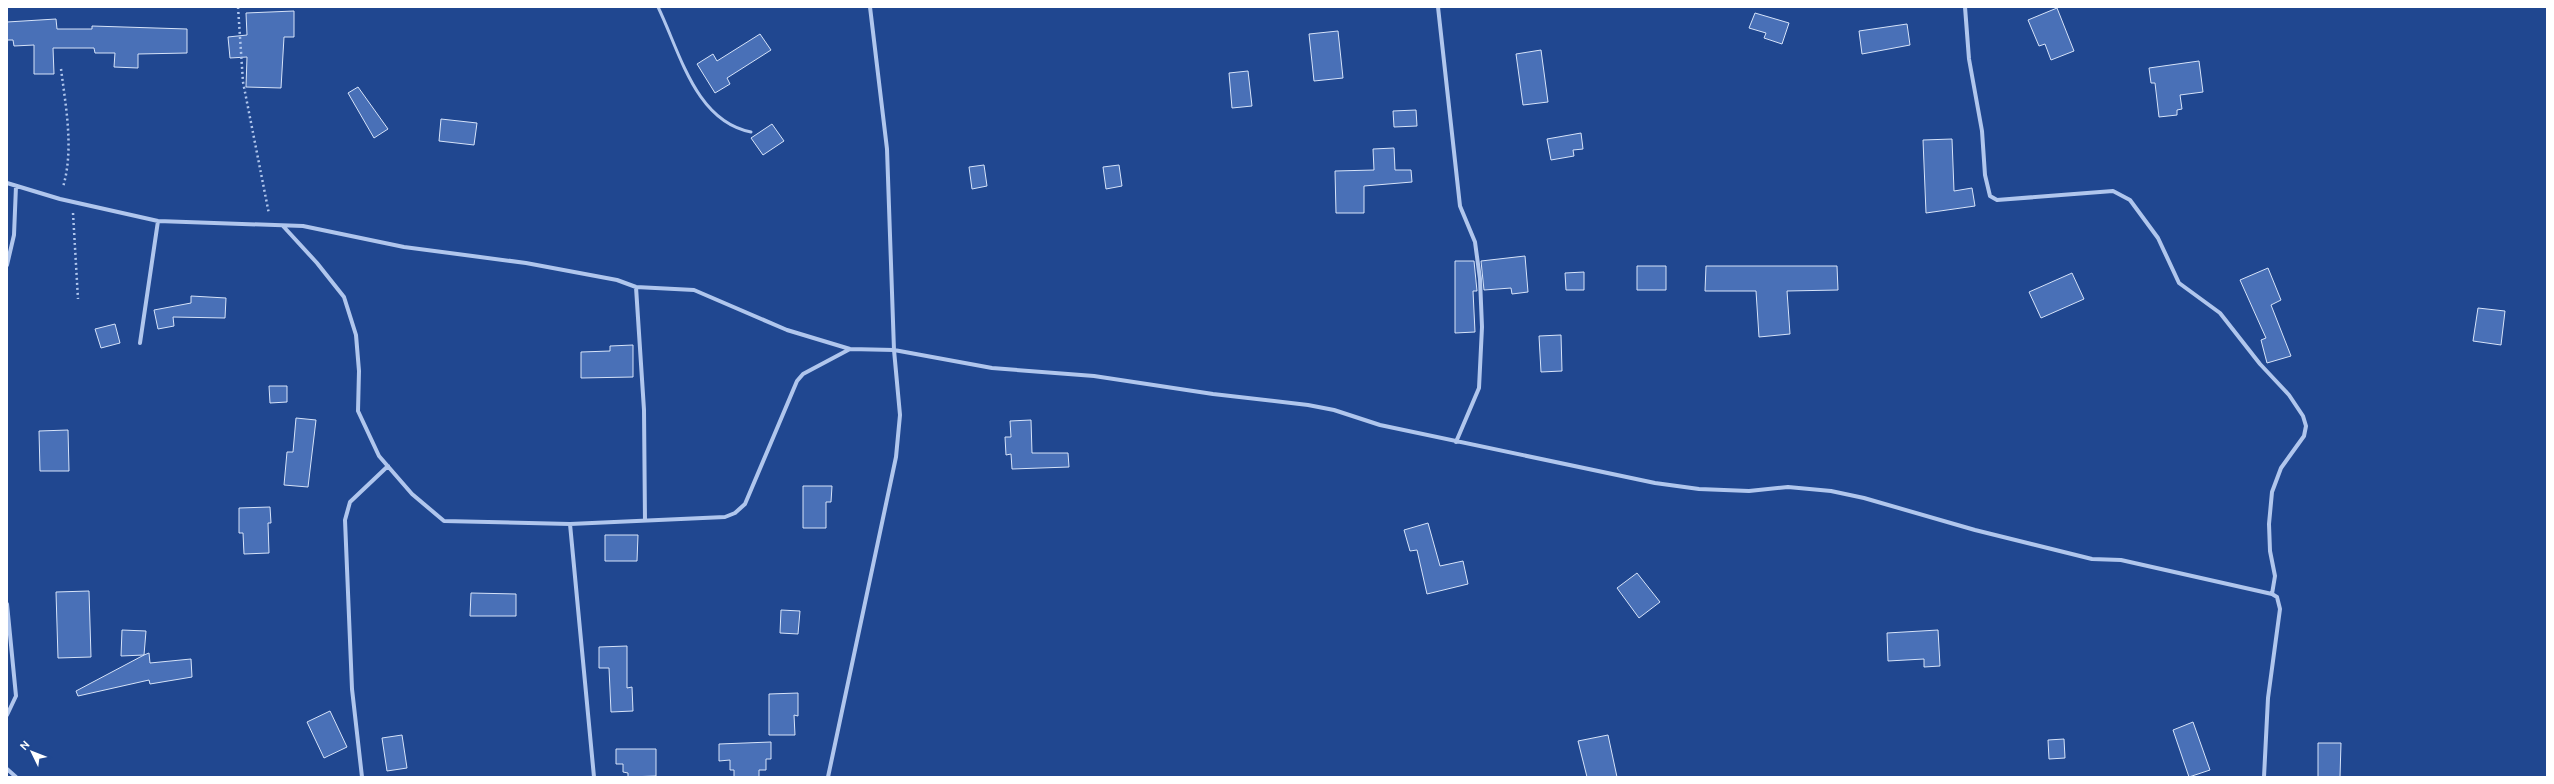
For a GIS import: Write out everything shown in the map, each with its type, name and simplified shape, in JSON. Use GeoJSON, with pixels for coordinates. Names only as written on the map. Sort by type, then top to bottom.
{"type":"FeatureCollection","features":[{"type":"Feature","properties":{"kind":"street"},"geometry":{"type":"LineString","coordinates":[[828,777],[896,457],[900,415],[894,350],[887,149],[870,7]]}},
{"type":"Feature","properties":{"kind":"street"},"geometry":{"type":"LineString","coordinates":[[1438,7],[1460,206],[1475,242],[1480,279],[1482,327],[1479,388],[1456,442]]}},
{"type":"Feature","properties":{"kind":"street"},"geometry":{"type":"LineString","coordinates":[[1966,7],[1969,59],[1982,131],[1985,176],[1990,196],[1997,200],[2113,191],[2130,200],[2158,238],[2179,283],[2220,313],[2260,364],[2289,395],[2303,416],[2306,426],[2304,436],[2281,468],[2272,492],[2269,524],[2270,551],[2275,576],[2272,594]]}},
{"type":"Feature","properties":{"kind":"street"},"geometry":{"type":"LineString","coordinates":[[7,183],[60,200],[158,221],[303,226],[404,247],[526,263],[617,280],[636,287],[694,290],[786,330],[850,349],[894,350],[992,368],[1094,376],[1220,395],[1308,405],[1334,410],[1380,425],[1456,442],[1605,474],[1699,489],[1749,491],[1788,487],[1831,491],[1864,498],[1975,530],[2092,559],[2120,560],[2272,594],[2277,597],[2280,609],[2268,698],[2264,777]]}},
{"type":"Feature","properties":{"kind":"street"},"geometry":{"type":"LineString","coordinates":[[7,265],[14,235],[16,186]]}},
{"type":"Feature","properties":{"kind":"street"},"geometry":{"type":"LineString","coordinates":[[140,343],[158,221]]}},
{"type":"Feature","properties":{"kind":"street"},"geometry":{"type":"LineString","coordinates":[[284,226],[317,263],[344,297],[356,335],[359,371],[358,411],[379,456],[412,494],[444,521],[570,524],[725,517],[735,513],[745,504],[797,381],[803,374],[850,349]]}},
{"type":"Feature","properties":{"kind":"street"},"geometry":{"type":"LineString","coordinates":[[636,287],[644,410],[645,521]]}},
{"type":"Feature","properties":{"kind":"street"},"geometry":{"type":"LineString","coordinates":[[362,777],[352,689],[345,520],[350,502],[388,466]]}},
{"type":"Feature","properties":{"kind":"street"},"geometry":{"type":"LineString","coordinates":[[570,524],[594,777]]}},
{"type":"Feature","properties":{"kind":"street"},"geometry":{"type":"LineString","coordinates":[[7,604],[16,696],[7,715]]}},
{"type":"Feature","properties":{"kind":"street"},"geometry":{"type":"LineString","coordinates":[[7,770],[16,777]]}},
{"type":"Feature","properties":{"kind":"lane"},"geometry":{"type":"LineString","coordinates":[[658,7],[683,65],[702,101],[735,128],[752,132]]}},
{"type":"Feature","properties":{"kind":"path"},"geometry":{"type":"LineString","coordinates":[[238,7],[243,82],[271,226]]}},
{"type":"Feature","properties":{"kind":"path"},"geometry":{"type":"LineString","coordinates":[[60,200],[68,172],[67,118],[61,69]]}},
{"type":"Feature","properties":{"kind":"path"},"geometry":{"type":"LineString","coordinates":[[72,202],[78,299]]}},
{"type":"Feature","properties":{"kind":"building"},"geometry":{"type":"Polygon","coordinates":[[[2057,8],[2074,51],[2051,60],[2045,44],[2039,46],[2028,20],[2057,8]]]}},
{"type":"Feature","properties":{"kind":"building"},"geometry":{"type":"Polygon","coordinates":[[[294,11],[294,37],[284,37],[281,88],[246,87],[247,57],[230,58],[228,37],[247,35],[246,13],[294,11]]]}},
{"type":"Feature","properties":{"kind":"building"},"geometry":{"type":"Polygon","coordinates":[[[1755,13],[1789,23],[1782,44],[1764,38],[1766,33],[1749,28],[1755,13]]]}},
{"type":"Feature","properties":{"kind":"building"},"geometry":{"type":"Polygon","coordinates":[[[56,19],[57,29],[92,29],[92,26],[187,29],[187,53],[138,54],[138,68],[114,67],[115,53],[95,53],[94,48],[53,48],[54,74],[34,74],[34,45],[14,46],[13,40],[7,40],[7,22],[56,19]]]}},
{"type":"Feature","properties":{"kind":"building"},"geometry":{"type":"Polygon","coordinates":[[[1907,24],[1910,45],[1862,54],[1859,31],[1907,24]]]}},
{"type":"Feature","properties":{"kind":"building"},"geometry":{"type":"Polygon","coordinates":[[[1338,31],[1343,78],[1314,81],[1309,34],[1338,31]]]}},
{"type":"Feature","properties":{"kind":"building"},"geometry":{"type":"Polygon","coordinates":[[[760,34],[771,50],[727,78],[730,84],[715,93],[697,64],[713,54],[717,61],[760,34]]]}},
{"type":"Feature","properties":{"kind":"building"},"geometry":{"type":"Polygon","coordinates":[[[1541,50],[1548,102],[1523,105],[1516,54],[1541,50]]]}},
{"type":"Feature","properties":{"kind":"building"},"geometry":{"type":"Polygon","coordinates":[[[2199,61],[2203,92],[2180,95],[2182,109],[2177,110],[2177,115],[2159,117],[2155,83],[2151,83],[2149,68],[2199,61]]]}},
{"type":"Feature","properties":{"kind":"building"},"geometry":{"type":"Polygon","coordinates":[[[1248,71],[1252,106],[1232,108],[1229,73],[1248,71]]]}},
{"type":"Feature","properties":{"kind":"building"},"geometry":{"type":"Polygon","coordinates":[[[358,87],[388,129],[374,138],[348,93],[358,87]]]}},
{"type":"Feature","properties":{"kind":"building"},"geometry":{"type":"Polygon","coordinates":[[[1416,110],[1417,126],[1394,127],[1393,111],[1416,110]]]}},
{"type":"Feature","properties":{"kind":"building"},"geometry":{"type":"Polygon","coordinates":[[[441,119],[477,123],[474,145],[439,141],[441,119]]]}},
{"type":"Feature","properties":{"kind":"building"},"geometry":{"type":"Polygon","coordinates":[[[772,124],[784,141],[763,155],[751,138],[772,124]]]}},
{"type":"Feature","properties":{"kind":"building"},"geometry":{"type":"Polygon","coordinates":[[[1581,133],[1583,149],[1573,150],[1574,156],[1551,160],[1547,139],[1581,133]]]}},
{"type":"Feature","properties":{"kind":"building"},"geometry":{"type":"Polygon","coordinates":[[[1952,139],[1954,191],[1972,188],[1975,206],[1926,213],[1923,140],[1952,139]]]}},
{"type":"Feature","properties":{"kind":"building"},"geometry":{"type":"Polygon","coordinates":[[[1394,148],[1395,170],[1411,170],[1412,182],[1364,186],[1364,213],[1336,213],[1335,171],[1374,170],[1373,149],[1394,148]]]}},
{"type":"Feature","properties":{"kind":"building"},"geometry":{"type":"Polygon","coordinates":[[[984,165],[987,186],[972,189],[969,167],[984,165]]]}},
{"type":"Feature","properties":{"kind":"building"},"geometry":{"type":"Polygon","coordinates":[[[1119,165],[1122,186],[1106,189],[1103,167],[1119,165]]]}},
{"type":"Feature","properties":{"kind":"building"},"geometry":{"type":"Polygon","coordinates":[[[1525,256],[1528,292],[1512,294],[1511,288],[1484,290],[1481,261],[1525,256]]]}},
{"type":"Feature","properties":{"kind":"building"},"geometry":{"type":"Polygon","coordinates":[[[1455,261],[1474,261],[1477,291],[1473,291],[1475,332],[1455,333],[1455,261]]]}},
{"type":"Feature","properties":{"kind":"building"},"geometry":{"type":"Polygon","coordinates":[[[1637,266],[1666,266],[1666,290],[1637,290],[1637,266]]]}},
{"type":"Feature","properties":{"kind":"building"},"geometry":{"type":"Polygon","coordinates":[[[1706,266],[1837,266],[1838,290],[1787,291],[1790,334],[1759,337],[1756,291],[1705,291],[1706,266]]]}},
{"type":"Feature","properties":{"kind":"building"},"geometry":{"type":"Polygon","coordinates":[[[2268,268],[2281,300],[2271,305],[2291,356],[2267,363],[2261,340],[2266,338],[2240,280],[2268,268]]]}},
{"type":"Feature","properties":{"kind":"building"},"geometry":{"type":"Polygon","coordinates":[[[1584,272],[1584,290],[1566,290],[1565,273],[1584,272]]]}},
{"type":"Feature","properties":{"kind":"building"},"geometry":{"type":"Polygon","coordinates":[[[2072,273],[2084,299],[2041,318],[2029,292],[2072,273]]]}},
{"type":"Feature","properties":{"kind":"building"},"geometry":{"type":"Polygon","coordinates":[[[191,296],[226,298],[225,318],[173,317],[174,326],[158,329],[154,310],[191,303],[191,296]]]}},
{"type":"Feature","properties":{"kind":"building"},"geometry":{"type":"Polygon","coordinates":[[[2478,308],[2505,311],[2501,345],[2473,341],[2478,308]]]}},
{"type":"Feature","properties":{"kind":"building"},"geometry":{"type":"Polygon","coordinates":[[[115,324],[120,343],[101,348],[95,329],[115,324]]]}},
{"type":"Feature","properties":{"kind":"building"},"geometry":{"type":"Polygon","coordinates":[[[1561,335],[1562,371],[1541,372],[1539,336],[1561,335]]]}},
{"type":"Feature","properties":{"kind":"building"},"geometry":{"type":"Polygon","coordinates":[[[633,345],[633,377],[581,378],[581,352],[610,351],[610,346],[633,345]]]}},
{"type":"Feature","properties":{"kind":"building"},"geometry":{"type":"Polygon","coordinates":[[[269,386],[287,386],[287,402],[270,403],[269,386]]]}},
{"type":"Feature","properties":{"kind":"building"},"geometry":{"type":"Polygon","coordinates":[[[296,418],[316,420],[308,487],[284,485],[287,452],[293,452],[296,418]]]}},
{"type":"Feature","properties":{"kind":"building"},"geometry":{"type":"Polygon","coordinates":[[[1031,420],[1032,453],[1068,453],[1069,467],[1012,469],[1011,454],[1006,455],[1005,437],[1011,437],[1010,421],[1031,420]]]}},
{"type":"Feature","properties":{"kind":"building"},"geometry":{"type":"Polygon","coordinates":[[[68,430],[69,471],[40,471],[39,431],[68,430]]]}},
{"type":"Feature","properties":{"kind":"building"},"geometry":{"type":"Polygon","coordinates":[[[803,486],[832,486],[831,502],[826,502],[826,528],[803,528],[803,486]]]}},
{"type":"Feature","properties":{"kind":"building"},"geometry":{"type":"Polygon","coordinates":[[[270,507],[271,523],[268,523],[269,553],[244,554],[243,533],[239,533],[239,508],[270,507]]]}},
{"type":"Feature","properties":{"kind":"building"},"geometry":{"type":"Polygon","coordinates":[[[1428,523],[1440,566],[1463,561],[1468,584],[1427,594],[1417,550],[1410,551],[1404,530],[1428,523]]]}},
{"type":"Feature","properties":{"kind":"building"},"geometry":{"type":"Polygon","coordinates":[[[605,535],[638,535],[637,561],[605,561],[605,535]]]}},
{"type":"Feature","properties":{"kind":"building"},"geometry":{"type":"Polygon","coordinates":[[[1637,573],[1660,602],[1639,618],[1617,588],[1637,573]]]}},
{"type":"Feature","properties":{"kind":"building"},"geometry":{"type":"Polygon","coordinates":[[[89,591],[91,657],[58,658],[56,592],[89,591]]]}},
{"type":"Feature","properties":{"kind":"building"},"geometry":{"type":"Polygon","coordinates":[[[471,593],[516,594],[516,616],[470,616],[471,593]]]}},
{"type":"Feature","properties":{"kind":"building"},"geometry":{"type":"Polygon","coordinates":[[[781,610],[800,611],[798,634],[780,633],[781,610]]]}},
{"type":"Feature","properties":{"kind":"building"},"geometry":{"type":"Polygon","coordinates":[[[122,630],[146,631],[144,655],[121,656],[122,630]]]}},
{"type":"Feature","properties":{"kind":"building"},"geometry":{"type":"Polygon","coordinates":[[[1938,630],[1940,666],[1924,667],[1924,659],[1888,661],[1887,633],[1938,630]]]}},
{"type":"Feature","properties":{"kind":"building"},"geometry":{"type":"Polygon","coordinates":[[[627,646],[627,688],[632,687],[633,711],[611,712],[609,668],[599,668],[599,647],[627,646]]]}},
{"type":"Feature","properties":{"kind":"building"},"geometry":{"type":"Polygon","coordinates":[[[149,653],[150,663],[191,659],[192,677],[150,684],[149,680],[78,696],[76,691],[149,653]]]}},
{"type":"Feature","properties":{"kind":"building"},"geometry":{"type":"Polygon","coordinates":[[[798,693],[798,716],[794,715],[795,735],[769,735],[769,694],[798,693]]]}},
{"type":"Feature","properties":{"kind":"building"},"geometry":{"type":"Polygon","coordinates":[[[330,711],[347,747],[324,758],[307,722],[330,711]]]}},
{"type":"Feature","properties":{"kind":"building"},"geometry":{"type":"Polygon","coordinates":[[[2193,722],[2210,770],[2189,777],[2173,730],[2193,722]]]}},
{"type":"Feature","properties":{"kind":"building"},"geometry":{"type":"Polygon","coordinates":[[[402,735],[407,768],[387,771],[382,738],[402,735]]]}},
{"type":"Feature","properties":{"kind":"building"},"geometry":{"type":"Polygon","coordinates":[[[1608,735],[1617,777],[1587,777],[1578,741],[1608,735]]]}},
{"type":"Feature","properties":{"kind":"building"},"geometry":{"type":"Polygon","coordinates":[[[2064,739],[2065,758],[2049,759],[2048,740],[2064,739]]]}},
{"type":"Feature","properties":{"kind":"building"},"geometry":{"type":"Polygon","coordinates":[[[771,742],[771,759],[766,759],[766,770],[759,770],[759,777],[734,777],[734,770],[730,770],[730,760],[719,761],[719,744],[771,742]]]}},
{"type":"Feature","properties":{"kind":"building"},"geometry":{"type":"Polygon","coordinates":[[[2318,743],[2341,743],[2340,777],[2318,777],[2318,743]]]}},
{"type":"Feature","properties":{"kind":"building"},"geometry":{"type":"Polygon","coordinates":[[[616,749],[656,749],[656,776],[628,777],[628,773],[623,772],[623,764],[616,764],[616,749]]]}}]}
